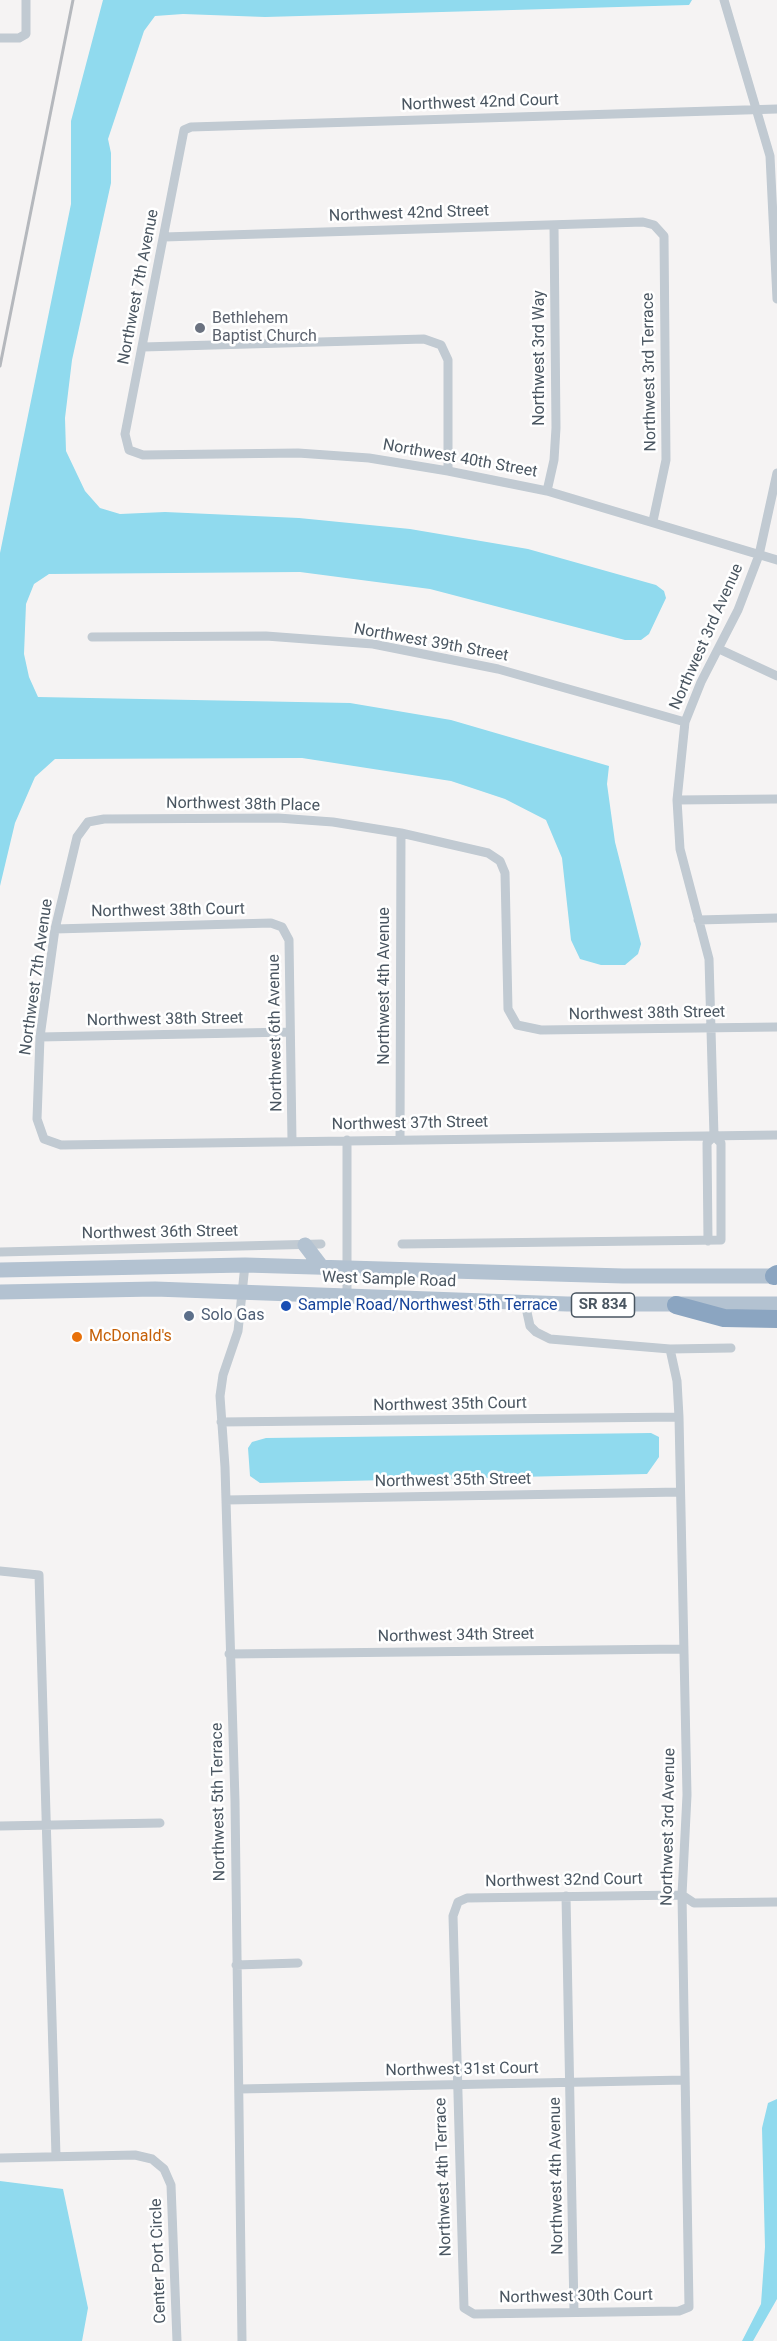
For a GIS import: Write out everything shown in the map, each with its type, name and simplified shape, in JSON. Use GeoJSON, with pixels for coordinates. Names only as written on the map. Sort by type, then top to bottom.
{"type":"FeatureCollection","features":[{"type":"Feature","properties":{"kind":"highway"},"geometry":{"type":"LineString","coordinates":[[676,1305],[724,1318],[777,1319]]}},
{"type":"Feature","properties":{"kind":"main road"},"geometry":{"type":"LineString","coordinates":[[313,1245],[321,1266]]}},
{"type":"Feature","properties":{"kind":"main road","name":"West Sample Road"},"geometry":{"type":"LineString","coordinates":[[0,1270],[245,1265],[623,1276],[776,1276]]}},
{"type":"Feature","properties":{"kind":"main road","name":"West Sample Road"},"geometry":{"type":"LineString","coordinates":[[0,1292],[155,1289],[525,1303],[777,1304]]}},
{"type":"Feature","properties":{"kind":"street"},"geometry":{"type":"LineString","coordinates":[[0,38],[19,38],[26,34],[26,0]]}},
{"type":"Feature","properties":{"kind":"street"},"geometry":{"type":"LineString","coordinates":[[724,0],[770,156],[777,299]]}},
{"type":"Feature","properties":{"kind":"street","name":"Northwest 42nd Court"},"geometry":{"type":"LineString","coordinates":[[184,130],[191,127],[777,109]]}},
{"type":"Feature","properties":{"kind":"street","name":"Northwest 7th Avenue"},"geometry":{"type":"LineString","coordinates":[[129,450],[125,434],[184,130]]}},
{"type":"Feature","properties":{"kind":"street","name":"Northwest 42nd Street"},"geometry":{"type":"LineString","coordinates":[[164,237],[643,222],[654,225]]}},
{"type":"Feature","properties":{"kind":"street","name":"Northwest 3rd Way"},"geometry":{"type":"LineString","coordinates":[[547,490],[554,460],[556,428],[554,225]]}},
{"type":"Feature","properties":{"kind":"street","name":"Northwest 3rd Terrace"},"geometry":{"type":"LineString","coordinates":[[652,521],[666,460],[664,236],[654,225]]}},
{"type":"Feature","properties":{"kind":"street"},"geometry":{"type":"LineString","coordinates":[[143,347],[424,339],[441,345],[448,360],[448,471]]}},
{"type":"Feature","properties":{"kind":"street","name":"Northwest 40th Street"},"geometry":{"type":"LineString","coordinates":[[129,450],[143,455],[298,453],[369,458],[448,471],[547,490],[777,560]]}},
{"type":"Feature","properties":{"kind":"street","name":"Northwest 3rd Avenue"},"geometry":{"type":"LineString","coordinates":[[714,1136],[707,1143],[708,1241],[721,1240],[721,1143],[714,1136],[709,959],[680,849],[677,800],[685,722],[701,682],[738,610],[759,555],[777,473]]}},
{"type":"Feature","properties":{"kind":"street","name":"Northwest 39th Street"},"geometry":{"type":"LineString","coordinates":[[92,637],[266,636],[373,644],[498,669],[685,722]]}},
{"type":"Feature","properties":{"kind":"street"},"geometry":{"type":"LineString","coordinates":[[719,650],[777,676]]}},
{"type":"Feature","properties":{"kind":"street"},"geometry":{"type":"LineString","coordinates":[[677,800],[777,799]]}},
{"type":"Feature","properties":{"kind":"street","name":"Northwest 38th Place"},"geometry":{"type":"LineString","coordinates":[[88,822],[104,819],[278,818],[333,822],[401,833],[488,853],[500,861],[505,873],[508,1009],[517,1025]]}},
{"type":"Feature","properties":{"kind":"street","name":"Northwest 7th Avenue"},"geometry":{"type":"LineString","coordinates":[[44,1139],[37,1119],[40,1037],[55,929],[77,837],[88,822]]}},
{"type":"Feature","properties":{"kind":"street","name":"Northwest 4th Avenue"},"geometry":{"type":"LineString","coordinates":[[400,1140],[401,833]]}},
{"type":"Feature","properties":{"kind":"street"},"geometry":{"type":"LineString","coordinates":[[699,920],[777,918]]}},
{"type":"Feature","properties":{"kind":"street","name":"Northwest 38th Court"},"geometry":{"type":"LineString","coordinates":[[55,929],[271,923],[282,927]]}},
{"type":"Feature","properties":{"kind":"street","name":"Northwest 6th Avenue"},"geometry":{"type":"LineString","coordinates":[[282,927],[289,940],[292,1141]]}},
{"type":"Feature","properties":{"kind":"street","name":"Northwest 38th Street"},"geometry":{"type":"LineString","coordinates":[[517,1025],[541,1030],[777,1027]]}},
{"type":"Feature","properties":{"kind":"street","name":"Northwest 38th Street"},"geometry":{"type":"LineString","coordinates":[[40,1037],[290,1032]]}},
{"type":"Feature","properties":{"kind":"street","name":"Northwest 37th Street"},"geometry":{"type":"LineString","coordinates":[[44,1139],[61,1145],[777,1135]]}},
{"type":"Feature","properties":{"kind":"street"},"geometry":{"type":"LineString","coordinates":[[346,1140],[347,1296]]}},
{"type":"Feature","properties":{"kind":"street"},"geometry":{"type":"LineString","coordinates":[[402,1244],[708,1241]]}},
{"type":"Feature","properties":{"kind":"street","name":"Northwest 36th Street"},"geometry":{"type":"LineString","coordinates":[[0,1252],[313,1245]]}},
{"type":"Feature","properties":{"kind":"street","name":"Northwest 5th Terrace"},"geometry":{"type":"LineString","coordinates":[[242,2341],[235,1802],[226,1500],[220,1386],[238,1331],[245,1265]]}},
{"type":"Feature","properties":{"kind":"street"},"geometry":{"type":"LineString","coordinates":[[525,1303],[530,1326],[550,1339],[670,1349],[731,1348]]}},
{"type":"Feature","properties":{"kind":"street","name":"Northwest 3rd Avenue"},"geometry":{"type":"LineString","coordinates":[[670,1349],[677,1382],[679,1417],[687,1795],[682,1895],[688,2307]]}},
{"type":"Feature","properties":{"kind":"street","name":"Northwest 35th Court"},"geometry":{"type":"LineString","coordinates":[[221,1422],[679,1417]]}},
{"type":"Feature","properties":{"kind":"street","name":"Northwest 35th Street"},"geometry":{"type":"LineString","coordinates":[[226,1500],[680,1492]]}},
{"type":"Feature","properties":{"kind":"street"},"geometry":{"type":"LineString","coordinates":[[0,1570],[39,1575],[56,2156]]}},
{"type":"Feature","properties":{"kind":"street","name":"Northwest 34th Street"},"geometry":{"type":"LineString","coordinates":[[230,1654],[683,1649]]}},
{"type":"Feature","properties":{"kind":"street"},"geometry":{"type":"LineString","coordinates":[[0,1826],[160,1824]]}},
{"type":"Feature","properties":{"kind":"street","name":"Northwest 32nd Court"},"geometry":{"type":"LineString","coordinates":[[458,1902],[467,1898],[682,1895],[694,1903],[777,1902]]}},
{"type":"Feature","properties":{"kind":"street","name":"Northwest 4th Avenue"},"geometry":{"type":"LineString","coordinates":[[566,1896],[574,2312]]}},
{"type":"Feature","properties":{"kind":"street","name":"Northwest 4th Terrace"},"geometry":{"type":"LineString","coordinates":[[458,1902],[453,1916],[464,2308]]}},
{"type":"Feature","properties":{"kind":"street"},"geometry":{"type":"LineString","coordinates":[[236,1965],[298,1963]]}},
{"type":"Feature","properties":{"kind":"street","name":"Northwest 31st Court"},"geometry":{"type":"LineString","coordinates":[[240,2089],[685,2080]]}},
{"type":"Feature","properties":{"kind":"street","name":"Center Port Circle"},"geometry":{"type":"LineString","coordinates":[[0,2158],[135,2155],[152,2159],[164,2169],[171,2185],[177,2341]]}},
{"type":"Feature","properties":{"kind":"street","name":"Northwest 30th Court"},"geometry":{"type":"LineString","coordinates":[[464,2308],[474,2313],[679,2311],[688,2307]]}},
{"type":"Feature","properties":{"kind":"water"},"geometry":{"type":"Polygon","coordinates":[[[103,0],[692,0],[689,5],[265,17],[183,14],[155,16],[144,31],[108,139],[111,153],[111,183],[72,360],[65,418],[66,451],[85,491],[100,508],[120,514],[165,512],[299,518],[410,529],[528,549],[656,585],[664,591],[666,598],[649,634],[641,640],[625,640],[430,589],[300,572],[49,574],[34,584],[26,604],[24,654],[29,677],[38,697],[350,703],[451,720],[609,766],[607,784],[615,842],[641,944],[638,954],[625,965],[601,965],[580,959],[571,940],[562,858],[546,820],[505,799],[451,781],[302,758],[55,759],[35,777],[15,823],[0,886],[0,553],[71,204],[71,121],[103,0]]]}},
{"type":"Feature","properties":{"kind":"water"},"geometry":{"type":"Polygon","coordinates":[[[651,1433],[659,1437],[659,1457],[647,1474],[260,1483],[250,1476],[248,1448],[252,1442],[266,1438],[651,1433]]]}},
{"type":"Feature","properties":{"kind":"water"},"geometry":{"type":"Polygon","coordinates":[[[777,2099],[777,2299],[753,2341],[742,2341],[761,2304],[765,2247],[762,2128],[768,2103],[777,2099]]]}},
{"type":"Feature","properties":{"kind":"water"},"geometry":{"type":"Polygon","coordinates":[[[0,2181],[63,2189],[88,2308],[82,2341],[0,2341],[0,2181]]]}},
{"type":"Feature","properties":{"kind":"railway"},"geometry":{"type":"LineString","coordinates":[[0,366],[73,0]]}},
{"type":"Feature","properties":{"kind":"place","name":"Bethlehem Baptist Church"},"geometry":{"type":"Point","coordinates":[200,328]}},
{"type":"Feature","properties":{"kind":"place","name":"Sample Road/Northwest 5th Terrace"},"geometry":{"type":"Point","coordinates":[286,1306]}},
{"type":"Feature","properties":{"kind":"place","name":"Solo Gas"},"geometry":{"type":"Point","coordinates":[189,1316]}},
{"type":"Feature","properties":{"kind":"place","name":"McDonald's"},"geometry":{"type":"Point","coordinates":[77,1337]}}]}
